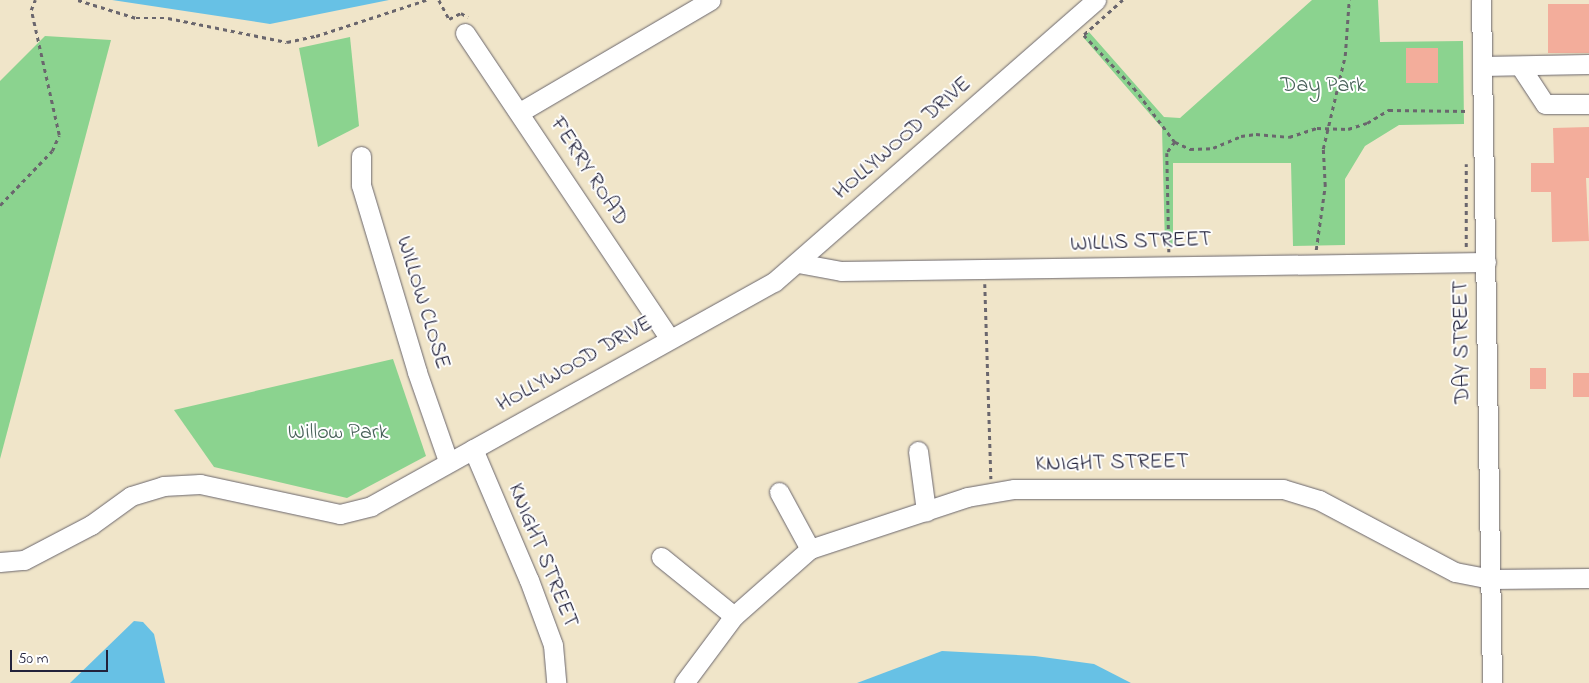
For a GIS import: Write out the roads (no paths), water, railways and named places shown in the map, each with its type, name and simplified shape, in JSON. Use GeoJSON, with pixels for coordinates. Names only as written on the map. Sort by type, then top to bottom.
{"type":"FeatureCollection","features":[{"type":"Feature","properties":{"kind":"street"},"geometry":{"type":"LineString","coordinates":[[520,112],[711,0]]}},
{"type":"Feature","properties":{"kind":"street","name":"HOLLYWOOD DRIVE"},"geometry":{"type":"LineString","coordinates":[[0,562],[24,560],[91,525],[131,496],[163,486],[200,484],[340,514],[371,506],[448,461],[473,449],[774,282],[798,263],[1096,0]]}},
{"type":"Feature","properties":{"kind":"street","name":"DAY STREET"},"geometry":{"type":"LineString","coordinates":[[1481,0],[1492,683]]}},
{"type":"Feature","properties":{"kind":"street","name":"FERRY ROAD"},"geometry":{"type":"LineString","coordinates":[[464,33],[520,112],[670,339]]}},
{"type":"Feature","properties":{"kind":"street"},"geometry":{"type":"LineString","coordinates":[[1482,66],[1589,64]]}},
{"type":"Feature","properties":{"kind":"street"},"geometry":{"type":"LineString","coordinates":[[1520,66],[1545,104],[1589,104]]}},
{"type":"Feature","properties":{"kind":"street","name":"WILLOW CLOSE"},"geometry":{"type":"LineString","coordinates":[[361,156],[361,185],[417,372],[448,461]]}},
{"type":"Feature","properties":{"kind":"street","name":"WILLIS STREET"},"geometry":{"type":"LineString","coordinates":[[798,263],[841,271],[1486,262]]}},
{"type":"Feature","properties":{"kind":"street","name":"KNIGHT STREET"},"geometry":{"type":"LineString","coordinates":[[473,449],[530,580],[553,646],[556,683]]}},
{"type":"Feature","properties":{"kind":"street"},"geometry":{"type":"LineString","coordinates":[[918,451],[926,511]]}},
{"type":"Feature","properties":{"kind":"street","name":"KNIGHT STREET"},"geometry":{"type":"LineString","coordinates":[[684,683],[734,616],[810,549],[926,511],[1014,489],[1283,489],[1319,500],[1455,572],[1490,579],[1589,578]]}},
{"type":"Feature","properties":{"kind":"street"},"geometry":{"type":"LineString","coordinates":[[779,492],[810,549]]}},
{"type":"Feature","properties":{"kind":"street"},"geometry":{"type":"LineString","coordinates":[[661,557],[734,616]]}},
{"type":"Feature","properties":{"kind":"water"},"geometry":{"type":"Polygon","coordinates":[[[112,0],[389,0],[270,24],[112,0]]]}},
{"type":"Feature","properties":{"kind":"water"},"geometry":{"type":"Polygon","coordinates":[[[134,621],[143,622],[154,634],[165,683],[70,683],[134,621]]]}},
{"type":"Feature","properties":{"kind":"water"},"geometry":{"type":"Polygon","coordinates":[[[942,651],[1035,656],[1094,664],[1131,683],[857,683],[942,651]]]}},
{"type":"Feature","properties":{"kind":"park label","name":"Day Park"},"geometry":{"type":"Point","coordinates":[1323,87]}},
{"type":"Feature","properties":{"kind":"park label","name":"Willow Park"},"geometry":{"type":"Point","coordinates":[338,434]}}]}
